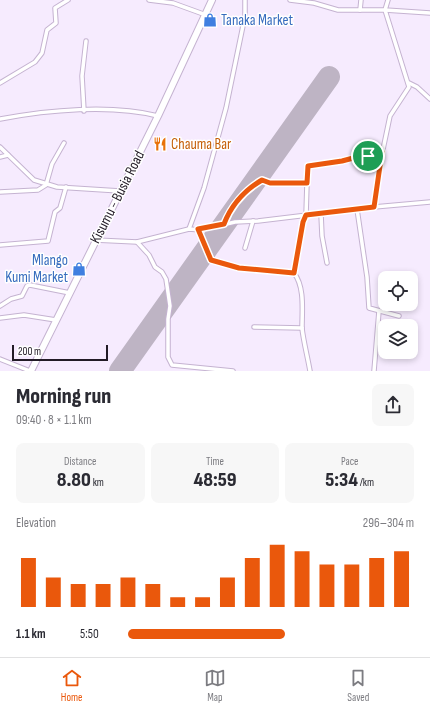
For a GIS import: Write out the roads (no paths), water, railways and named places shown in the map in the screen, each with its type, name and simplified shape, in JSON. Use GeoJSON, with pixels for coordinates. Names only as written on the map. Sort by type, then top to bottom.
{"type":"FeatureCollection","features":[{"type":"Feature","properties":{"kind":"highway","name":"Kisumu - Busia Road"},"geometry":{"type":"LineString","coordinates":[[30,371],[158,116],[207,15],[212,0]]}},
{"type":"Feature","properties":{"kind":"street"},"geometry":{"type":"LineString","coordinates":[[0,83],[35,62],[42,53],[47,30],[56,23],[55,8],[68,0]]}},
{"type":"Feature","properties":{"kind":"street"},"geometry":{"type":"LineString","coordinates":[[149,0],[174,3],[207,15]]}},
{"type":"Feature","properties":{"kind":"street"},"geometry":{"type":"LineString","coordinates":[[189,229],[204,188],[226,108],[245,16],[245,0]]}},
{"type":"Feature","properties":{"kind":"street"},"geometry":{"type":"LineString","coordinates":[[290,0],[314,3],[338,10],[385,10],[430,13]]}},
{"type":"Feature","properties":{"kind":"street"},"geometry":{"type":"LineString","coordinates":[[360,10],[361,0]]}},
{"type":"Feature","properties":{"kind":"street"},"geometry":{"type":"LineString","coordinates":[[374,207],[382,152],[392,112],[409,90],[409,83],[385,10],[388,0]]}},
{"type":"Feature","properties":{"kind":"street"},"geometry":{"type":"LineString","coordinates":[[84,111],[82,76],[86,41]]}},
{"type":"Feature","properties":{"kind":"street"},"geometry":{"type":"LineString","coordinates":[[409,83],[417,87],[430,99]]}},
{"type":"Feature","properties":{"kind":"street"},"geometry":{"type":"LineString","coordinates":[[0,119],[38,113],[84,111],[138,111],[158,116]]}},
{"type":"Feature","properties":{"kind":"street"},"geometry":{"type":"LineString","coordinates":[[0,192],[38,190],[46,184],[52,164],[64,143]]}},
{"type":"Feature","properties":{"kind":"street"},"geometry":{"type":"LineString","coordinates":[[0,148],[34,180],[46,184],[66,187],[120,191]]}},
{"type":"Feature","properties":{"kind":"street"},"geometry":{"type":"LineString","coordinates":[[294,273],[303,222],[306,215],[308,166],[328,164],[382,152]]}},
{"type":"Feature","properties":{"kind":"street"},"geometry":{"type":"LineString","coordinates":[[0,157],[8,155]]}},
{"type":"Feature","properties":{"kind":"street"},"geometry":{"type":"LineString","coordinates":[[224,224],[248,188],[262,180],[270,183],[307,183]]}},
{"type":"Feature","properties":{"kind":"street"},"geometry":{"type":"LineString","coordinates":[[0,245],[48,241],[55,212],[60,208],[66,187]]}},
{"type":"Feature","properties":{"kind":"street"},"geometry":{"type":"LineString","coordinates":[[96,240],[137,242],[189,229],[198,229],[224,224],[430,202]]}},
{"type":"Feature","properties":{"kind":"street"},"geometry":{"type":"LineString","coordinates":[[357,209],[367,276],[368,308],[378,311]]}},
{"type":"Feature","properties":{"kind":"street"},"geometry":{"type":"LineString","coordinates":[[321,214],[322,236],[327,263]]}},
{"type":"Feature","properties":{"kind":"street"},"geometry":{"type":"LineString","coordinates":[[245,248],[253,221]]}},
{"type":"Feature","properties":{"kind":"street"},"geometry":{"type":"LineString","coordinates":[[198,229],[211,260],[239,268],[294,273],[298,278],[302,293],[302,328],[310,371]]}},
{"type":"Feature","properties":{"kind":"street"},"geometry":{"type":"LineString","coordinates":[[137,242],[149,255],[155,267],[162,272],[166,279],[170,306],[168,319],[168,357],[172,365],[233,371]]}},
{"type":"Feature","properties":{"kind":"street"},"geometry":{"type":"LineString","coordinates":[[0,306],[12,299],[22,296],[27,286],[30,285],[70,293]]}},
{"type":"Feature","properties":{"kind":"street"},"geometry":{"type":"LineString","coordinates":[[374,371],[379,311],[399,316]]}},
{"type":"Feature","properties":{"kind":"street"},"geometry":{"type":"LineString","coordinates":[[0,318],[24,315],[56,320]]}},
{"type":"Feature","properties":{"kind":"street"},"geometry":{"type":"LineString","coordinates":[[254,327],[302,328]]}},
{"type":"Feature","properties":{"kind":"street"},"geometry":{"type":"LineString","coordinates":[[0,359],[30,371]]}},
{"type":"Feature","properties":{"kind":"place","name":"Tanaka Market"},"geometry":{"type":"Point","coordinates":[210,20]}},
{"type":"Feature","properties":{"kind":"place","name":"Chauma Bar"},"geometry":{"type":"Point","coordinates":[160,144]}},
{"type":"Feature","properties":{"kind":"place","name":"Mlango Kumi Market"},"geometry":{"type":"Point","coordinates":[79,269]}}]}
